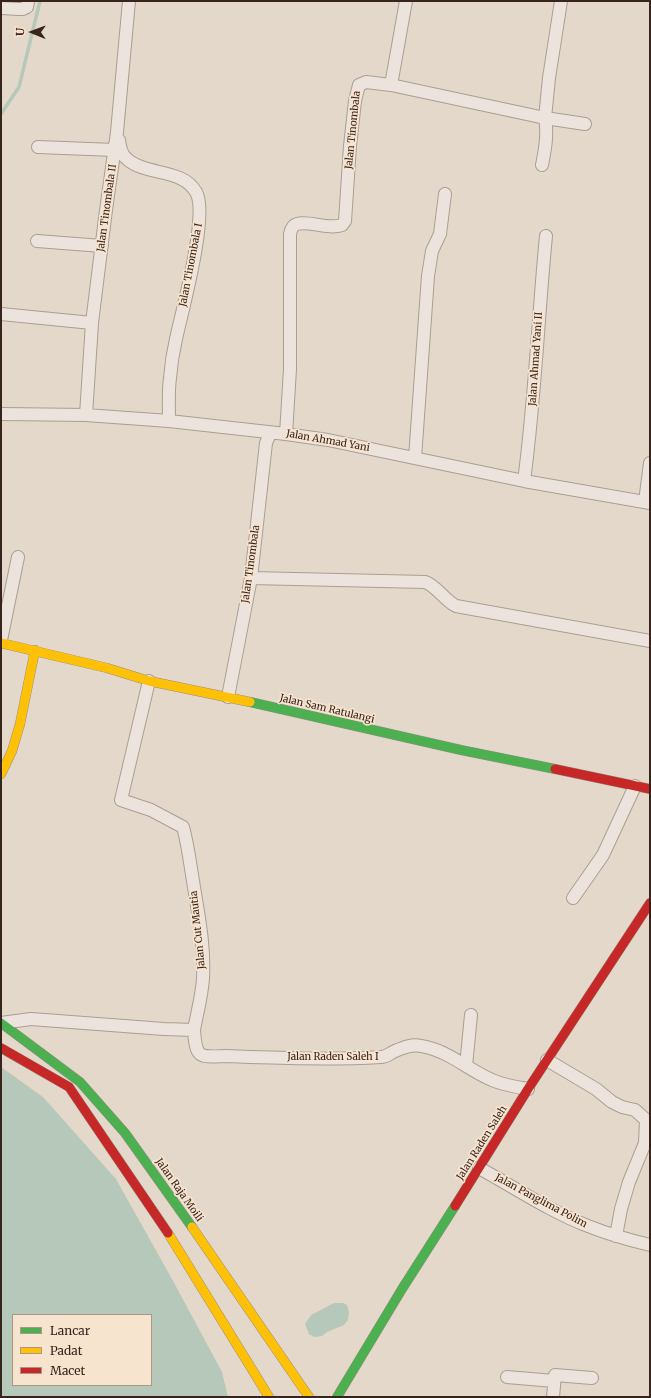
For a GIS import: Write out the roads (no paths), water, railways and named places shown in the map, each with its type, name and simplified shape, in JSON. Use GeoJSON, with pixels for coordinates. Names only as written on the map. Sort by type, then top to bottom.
{"type":"FeatureCollection","features":[{"type":"Feature","properties":{"kind":"main road","name":"Jalan Sam Ratulangi"},"geometry":{"type":"LineString","coordinates":[[1,643],[35,650],[149,680],[462,750],[650,789]]}},
{"type":"Feature","properties":{"kind":"main road"},"geometry":{"type":"LineString","coordinates":[[1,774],[12,751],[20,724],[35,650]]}},
{"type":"Feature","properties":{"kind":"main road","name":"Jalan Raden Saleh"},"geometry":{"type":"LineString","coordinates":[[337,1397],[402,1289],[480,1168],[528,1089],[650,903]]}},
{"type":"Feature","properties":{"kind":"main road","name":"Jalan Raja Moili"},"geometry":{"type":"LineString","coordinates":[[1,1023],[80,1082],[125,1133],[226,1275],[309,1397]]}},
{"type":"Feature","properties":{"kind":"main road"},"geometry":{"type":"LineString","coordinates":[[1,1048],[69,1087],[172,1238],[269,1397]]}},
{"type":"Feature","properties":{"kind":"street"},"geometry":{"type":"LineString","coordinates":[[1,8],[23,9],[27,7],[28,1]]}},
{"type":"Feature","properties":{"kind":"street","name":"Jalan Tinombala II"},"geometry":{"type":"LineString","coordinates":[[86,415],[92,323],[115,150],[129,1]]}},
{"type":"Feature","properties":{"kind":"street"},"geometry":{"type":"LineString","coordinates":[[391,85],[406,1]]}},
{"type":"Feature","properties":{"kind":"street"},"geometry":{"type":"LineString","coordinates":[[542,165],[547,129],[545,118],[549,78],[561,1]]}},
{"type":"Feature","properties":{"kind":"street","name":"Jalan Tinombala"},"geometry":{"type":"LineString","coordinates":[[286,434],[290,369],[291,229],[294,225],[299,223],[336,227],[343,223],[346,218],[350,146],[358,87],[360,84],[366,82],[391,85],[545,118],[585,124]]}},
{"type":"Feature","properties":{"kind":"street","name":"Jalan Tinombala I"},"geometry":{"type":"LineString","coordinates":[[117,132],[120,150],[126,159],[140,166],[182,179],[193,187],[199,201],[199,227],[196,247],[176,340],[170,378],[169,421]]}},
{"type":"Feature","properties":{"kind":"street"},"geometry":{"type":"LineString","coordinates":[[38,147],[115,150]]}},
{"type":"Feature","properties":{"kind":"street"},"geometry":{"type":"LineString","coordinates":[[415,458],[428,276],[432,251],[440,234],[445,194]]}},
{"type":"Feature","properties":{"kind":"street","name":"Jalan Ahmad Yani II"},"geometry":{"type":"LineString","coordinates":[[524,481],[530,431],[538,318],[546,236]]}},
{"type":"Feature","properties":{"kind":"street"},"geometry":{"type":"LineString","coordinates":[[37,241],[102,246]]}},
{"type":"Feature","properties":{"kind":"street"},"geometry":{"type":"LineString","coordinates":[[1,314],[92,323]]}},
{"type":"Feature","properties":{"kind":"street","name":"Jalan Ahmad Yani"},"geometry":{"type":"LineString","coordinates":[[1,414],[86,415],[169,421],[272,432],[328,440],[524,481],[647,503]]}},
{"type":"Feature","properties":{"kind":"street","name":"Jalan Tinombala"},"geometry":{"type":"LineString","coordinates":[[228,697],[251,578],[266,443],[272,432]]}},
{"type":"Feature","properties":{"kind":"street"},"geometry":{"type":"LineString","coordinates":[[647,503],[650,463]]}},
{"type":"Feature","properties":{"kind":"street"},"geometry":{"type":"LineString","coordinates":[[1,640],[18,558]]}},
{"type":"Feature","properties":{"kind":"street"},"geometry":{"type":"LineString","coordinates":[[251,578],[425,582],[431,584],[449,602],[456,606],[650,641]]}},
{"type":"Feature","properties":{"kind":"street","name":"Jalan Cut Mautia"},"geometry":{"type":"LineString","coordinates":[[149,680],[121,800],[151,810],[183,828],[187,843],[204,958],[201,999],[194,1030]]}},
{"type":"Feature","properties":{"kind":"street"},"geometry":{"type":"LineString","coordinates":[[573,898],[603,854],[635,786]]}},
{"type":"Feature","properties":{"kind":"street"},"geometry":{"type":"LineString","coordinates":[[466,1066],[471,1015]]}},
{"type":"Feature","properties":{"kind":"street"},"geometry":{"type":"LineString","coordinates":[[1,1023],[31,1019],[194,1030]]}},
{"type":"Feature","properties":{"kind":"street","name":"Jalan Raden Saleh I"},"geometry":{"type":"LineString","coordinates":[[194,1030],[195,1048],[202,1055],[206,1056],[354,1059],[386,1057],[394,1051],[411,1045],[428,1047],[452,1057],[493,1081],[528,1089]]}},
{"type":"Feature","properties":{"kind":"street"},"geometry":{"type":"LineString","coordinates":[[547,1060],[596,1089],[612,1102],[622,1107],[635,1110],[646,1120],[645,1143],[629,1182],[621,1209],[616,1236]]}},
{"type":"Feature","properties":{"kind":"street","name":"Jalan Panglima Polim"},"geometry":{"type":"LineString","coordinates":[[480,1168],[551,1208],[587,1226],[616,1236],[650,1245]]}},
{"type":"Feature","properties":{"kind":"street"},"geometry":{"type":"LineString","coordinates":[[553,1397],[555,1375],[592,1378]]}},
{"type":"Feature","properties":{"kind":"street"},"geometry":{"type":"LineString","coordinates":[[507,1377],[554,1382]]}},
{"type":"Feature","properties":{"kind":"waterway"},"geometry":{"type":"LineString","coordinates":[[1,114],[19,87],[40,1]]}}]}
